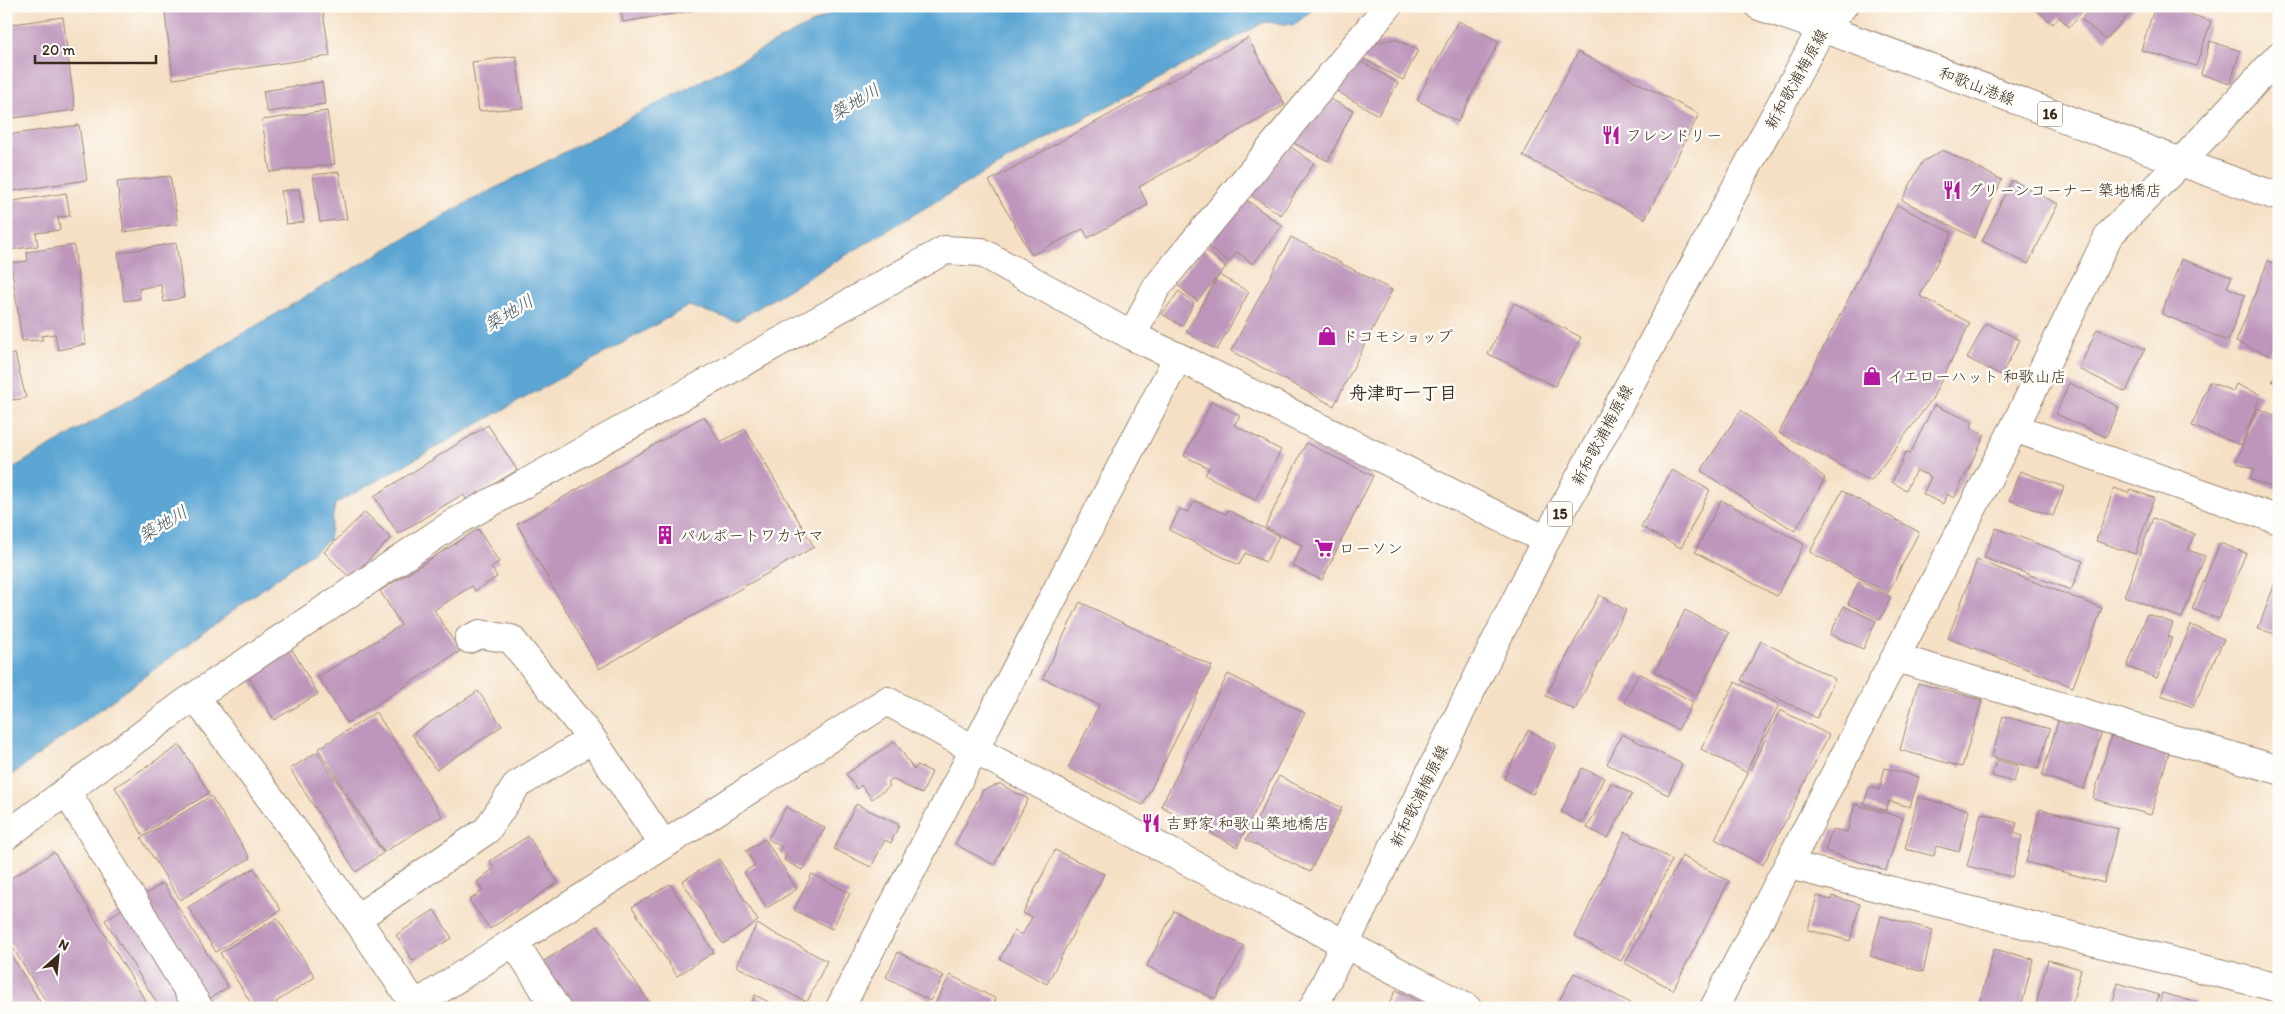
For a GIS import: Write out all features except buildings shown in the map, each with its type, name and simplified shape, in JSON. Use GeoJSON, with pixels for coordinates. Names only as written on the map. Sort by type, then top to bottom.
{"type":"FeatureCollection","features":[{"type":"Feature","properties":{"kind":"street"},"geometry":{"type":"LineString","coordinates":[[1132,336],[1156,288],[1388,6]]}},
{"type":"Feature","properties":{"kind":"street","name":"和歌山港線"},"geometry":{"type":"LineString","coordinates":[[1759,6],[2180,163],[2279,197]]}},
{"type":"Feature","properties":{"kind":"street","name":"新和歌浦梅原線"},"geometry":{"type":"LineString","coordinates":[[1313,1008],[1546,540],[1822,28],[1843,6]]}},
{"type":"Feature","properties":{"kind":"street"},"geometry":{"type":"LineString","coordinates":[[1714,1008],[2014,428],[2109,235],[2180,163],[2279,56]]}},
{"type":"Feature","properties":{"kind":"street"},"geometry":{"type":"LineString","coordinates":[[6,836],[195,697],[454,523],[945,250],[981,252],[1132,336],[1178,356],[1546,540]]}},
{"type":"Feature","properties":{"kind":"street"},"geometry":{"type":"LineString","coordinates":[[840,1008],[1178,356]]}},
{"type":"Feature","properties":{"kind":"street"},"geometry":{"type":"LineString","coordinates":[[2014,428],[2279,520]]}},
{"type":"Feature","properties":{"kind":"street"},"geometry":{"type":"LineString","coordinates":[[469,639],[480,634],[511,639],[592,739],[664,845]]}},
{"type":"Feature","properties":{"kind":"street"},"geometry":{"type":"LineString","coordinates":[[1896,658],[2279,770]]}},
{"type":"Feature","properties":{"kind":"street"},"geometry":{"type":"LineString","coordinates":[[195,697],[317,861],[413,1007],[887,701],[975,750],[1467,1008]]}},
{"type":"Feature","properties":{"kind":"street"},"geometry":{"type":"LineString","coordinates":[[356,919],[487,830],[517,785],[592,739]]}},
{"type":"Feature","properties":{"kind":"street"},"geometry":{"type":"LineString","coordinates":[[66,791],[199,1008]]}},
{"type":"Feature","properties":{"kind":"street"},"geometry":{"type":"LineString","coordinates":[[1789,865],[2279,988]]}},
{"type":"Feature","properties":{"kind":"street"},"geometry":{"type":"LineString","coordinates":[[514,942],[556,1008]]}},
{"type":"Feature","properties":{"kind":"water","name":"築地川"},"geometry":{"type":"Polygon","coordinates":[[[845,6],[1317,6],[1294,25],[1265,22],[992,168],[736,321],[689,306],[335,504],[329,540],[6,779],[6,472],[457,208],[845,6]]]}},
{"type":"Feature","properties":{"kind":"place","name":"フレンドリー"},"geometry":{"type":"Point","coordinates":[1611,135]}},
{"type":"Feature","properties":{"kind":"place","name":"グリーンコーナー 築地橋店"},"geometry":{"type":"Point","coordinates":[1952,190]}},
{"type":"Feature","properties":{"kind":"place","name":"ドコモショップ"},"geometry":{"type":"Point","coordinates":[1327,336]}},
{"type":"Feature","properties":{"kind":"place","name":"イエローハット 和歌山店"},"geometry":{"type":"Point","coordinates":[1872,376]}},
{"type":"Feature","properties":{"kind":"place","name":"パルポートワカヤマ"},"geometry":{"type":"Point","coordinates":[665,535]}},
{"type":"Feature","properties":{"kind":"place","name":"ローソン"},"geometry":{"type":"Point","coordinates":[1324,548]}},
{"type":"Feature","properties":{"kind":"place","name":"吉野家 和歌山築地橋店"},"geometry":{"type":"Point","coordinates":[1151,823]}},
{"type":"Feature","properties":{"kind":"district","name":"舟津町一丁目"},"geometry":{"type":"Point","coordinates":[1403,393]}}]}
